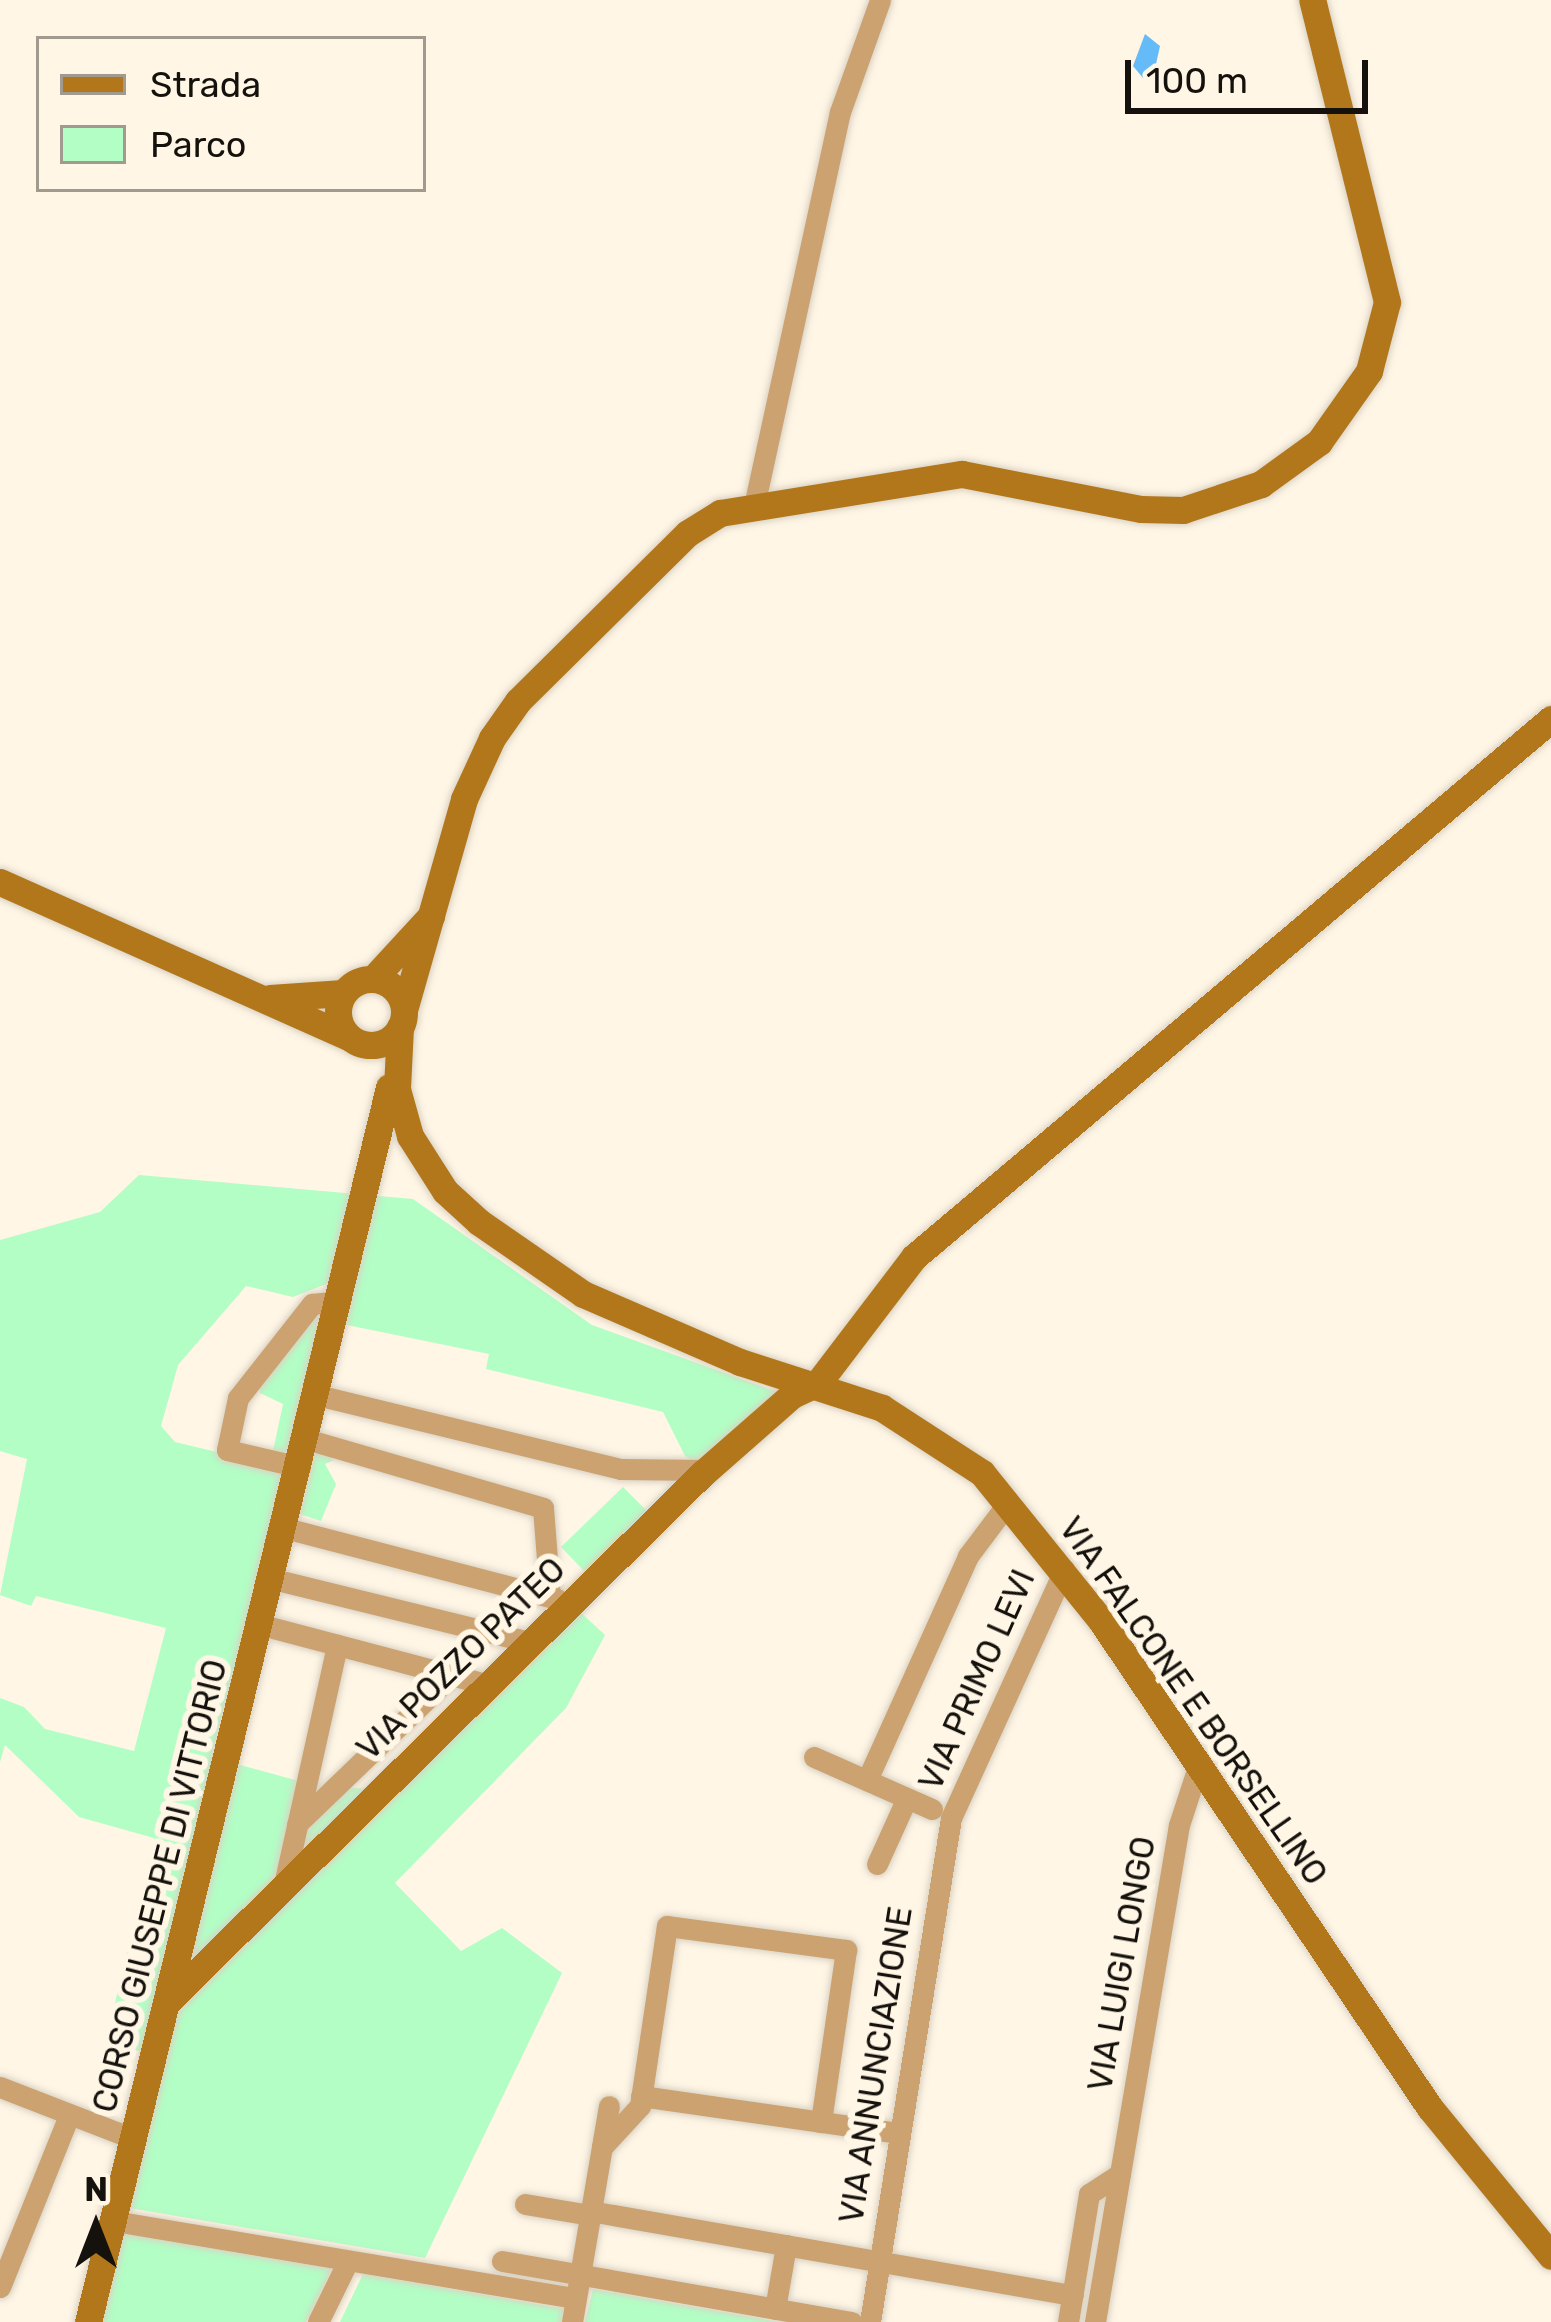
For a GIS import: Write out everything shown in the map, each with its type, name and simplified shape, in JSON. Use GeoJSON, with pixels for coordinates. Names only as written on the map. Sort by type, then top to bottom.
{"type":"FeatureCollection","features":[{"type":"Feature","properties":{"kind":"street"},"geometry":{"type":"LineString","coordinates":[[754,506],[840,112],[880,0]]}},
{"type":"Feature","properties":{"kind":"street","name":"VIA FALCONE E BORSELLINO"},"geometry":{"type":"LineString","coordinates":[[395,1095],[402,1018],[464,799],[518,701],[688,533],[720,513],[962,474],[1141,509],[1183,510],[1261,484],[1319,442],[1369,371],[1387,302],[1312,0]]}},
{"type":"Feature","properties":{"kind":"street","name":"VIA POZZO PATEO"},"geometry":{"type":"LineString","coordinates":[[166,2002],[530,1642],[560,1599],[792,1395],[818,1383],[914,1257],[1551,718]]}},
{"type":"Feature","properties":{"kind":"street"},"geometry":{"type":"LineString","coordinates":[[0,882],[353,1040],[387,1041],[402,1018],[391,985],[373,979]]}},
{"type":"Feature","properties":{"kind":"street"},"geometry":{"type":"LineString","coordinates":[[264,998],[343,993],[373,979],[434,912]]}},
{"type":"Feature","properties":{"kind":"street"},"geometry":{"type":"LineString","coordinates":[[343,993],[337,1011],[353,1040]]}},
{"type":"Feature","properties":{"kind":"street","name":"VIA FALCONE E BORSELLINO"},"geometry":{"type":"LineString","coordinates":[[353,1040],[395,1095],[410,1136],[445,1191],[518,1252],[650,1324],[818,1383],[938,1439],[1008,1503],[1064,1570],[1430,2108],[1551,2256]]}},
{"type":"Feature","properties":{"kind":"street","name":"CORSO GIUSEPPE DI VITTORIO"},"geometry":{"type":"LineString","coordinates":[[88,2322],[339,1301],[395,1095]]}},
{"type":"Feature","properties":{"kind":"street"},"geometry":{"type":"LineString","coordinates":[[285,1528],[560,1599],[543,1508],[303,1453],[227,1450],[238,1398],[312,1304],[339,1301]]}},
{"type":"Feature","properties":{"kind":"street"},"geometry":{"type":"LineString","coordinates":[[317,1395],[620,1468],[707,1470]]}},
{"type":"Feature","properties":{"kind":"street"},"geometry":{"type":"LineString","coordinates":[[867,1780],[968,1556],[1008,1503]]}},
{"type":"Feature","properties":{"kind":"street","name":"VIA PRIMO LEVI"},"geometry":{"type":"LineString","coordinates":[[942,1814],[1064,1570]]}},
{"type":"Feature","properties":{"kind":"street"},"geometry":{"type":"LineString","coordinates":[[273,1579],[530,1642]]}},
{"type":"Feature","properties":{"kind":"street"},"geometry":{"type":"LineString","coordinates":[[262,1624],[486,1684]]}},
{"type":"Feature","properties":{"kind":"street"},"geometry":{"type":"LineString","coordinates":[[285,1880],[337,1645]]}},
{"type":"Feature","properties":{"kind":"street","name":"VIA POZZO PATEO"},"geometry":{"type":"LineString","coordinates":[[297,1824],[452,1675]]}},
{"type":"Feature","properties":{"kind":"street"},"geometry":{"type":"LineString","coordinates":[[814,1757],[942,1814]]}},
{"type":"Feature","properties":{"kind":"street","name":"VIA LUIGI LONGO"},"geometry":{"type":"LineString","coordinates":[[1095,2322],[1179,1825],[1198,1767]]}},
{"type":"Feature","properties":{"kind":"street"},"geometry":{"type":"LineString","coordinates":[[878,1864],[907,1798]]}},
{"type":"Feature","properties":{"kind":"street","name":"VIA ANNUNCIAZIONE"},"geometry":{"type":"LineString","coordinates":[[870,2322],[942,1814]]}},
{"type":"Feature","properties":{"kind":"street"},"geometry":{"type":"LineString","coordinates":[[602,2147],[641,2096],[667,1926],[846,1950],[821,2122]]}},
{"type":"Feature","properties":{"kind":"street"},"geometry":{"type":"LineString","coordinates":[[0,2086],[134,2139]]}},
{"type":"Feature","properties":{"kind":"street"},"geometry":{"type":"LineString","coordinates":[[641,2096],[899,2133]]}},
{"type":"Feature","properties":{"kind":"street"},"geometry":{"type":"LineString","coordinates":[[572,2322],[609,2106]]}},
{"type":"Feature","properties":{"kind":"street"},"geometry":{"type":"LineString","coordinates":[[0,2288],[69,2115]]}},
{"type":"Feature","properties":{"kind":"street","name":"VIA LUIGI LONGO"},"geometry":{"type":"LineString","coordinates":[[1068,2322],[1089,2194],[1120,2174]]}},
{"type":"Feature","properties":{"kind":"street"},"geometry":{"type":"LineString","coordinates":[[525,2204],[1073,2295]]}},
{"type":"Feature","properties":{"kind":"street"},"geometry":{"type":"LineString","coordinates":[[114,2221],[576,2298]]}},
{"type":"Feature","properties":{"kind":"street"},"geometry":{"type":"LineString","coordinates":[[775,2309],[786,2245]]}},
{"type":"Feature","properties":{"kind":"street"},"geometry":{"type":"LineString","coordinates":[[318,2322],[348,2260]]}},
{"type":"Feature","properties":{"kind":"street"},"geometry":{"type":"LineString","coordinates":[[502,2261],[852,2322]]}},
{"type":"Feature","properties":{"kind":"green space"},"geometry":{"type":"Polygon","coordinates":[[[139,1175],[413,1199],[592,1325],[777,1392],[699,1465],[685,1456],[663,1412],[486,1369],[489,1354],[347,1325],[334,1281],[293,1297],[246,1286],[178,1365],[161,1426],[175,1442],[270,1465],[283,1404],[260,1393],[259,1375],[312,1313],[325,1317],[211,1757],[317,1786],[391,1790],[578,1610],[605,1635],[566,1708],[395,1883],[461,1951],[502,1928],[562,1973],[425,2258],[129,2208],[165,2059],[106,2041],[154,1838],[79,1817],[5,1745],[0,1762],[0,1698],[24,1707],[45,1729],[134,1751],[166,1628],[36,1596],[31,1606],[0,1595],[27,1459],[0,1451],[0,1240],[100,1212],[139,1175]]]}},
{"type":"Feature","properties":{"kind":"green space"},"geometry":{"type":"Polygon","coordinates":[[[316,1449],[334,1460],[325,1464],[336,1484],[321,1521],[300,1514],[316,1449]]]}},
{"type":"Feature","properties":{"kind":"green space"},"geometry":{"type":"Polygon","coordinates":[[[623,1487],[649,1513],[586,1573],[561,1547],[623,1487]]]}},
{"type":"Feature","properties":{"kind":"green space"},"geometry":{"type":"Polygon","coordinates":[[[123,2233],[332,2269],[306,2322],[100,2322],[123,2233]]]}},
{"type":"Feature","properties":{"kind":"green space"},"geometry":{"type":"Polygon","coordinates":[[[363,2274],[566,2309],[562,2322],[340,2322],[363,2274]]]}},
{"type":"Feature","properties":{"kind":"green space"},"geometry":{"type":"Polygon","coordinates":[[[593,2289],[779,2322],[585,2322],[593,2289]]]}},
{"type":"Feature","properties":{"kind":"water"},"geometry":{"type":"Polygon","coordinates":[[[1145,34],[1160,46],[1154,73],[1143,78],[1133,66],[1145,34]]]}}]}
